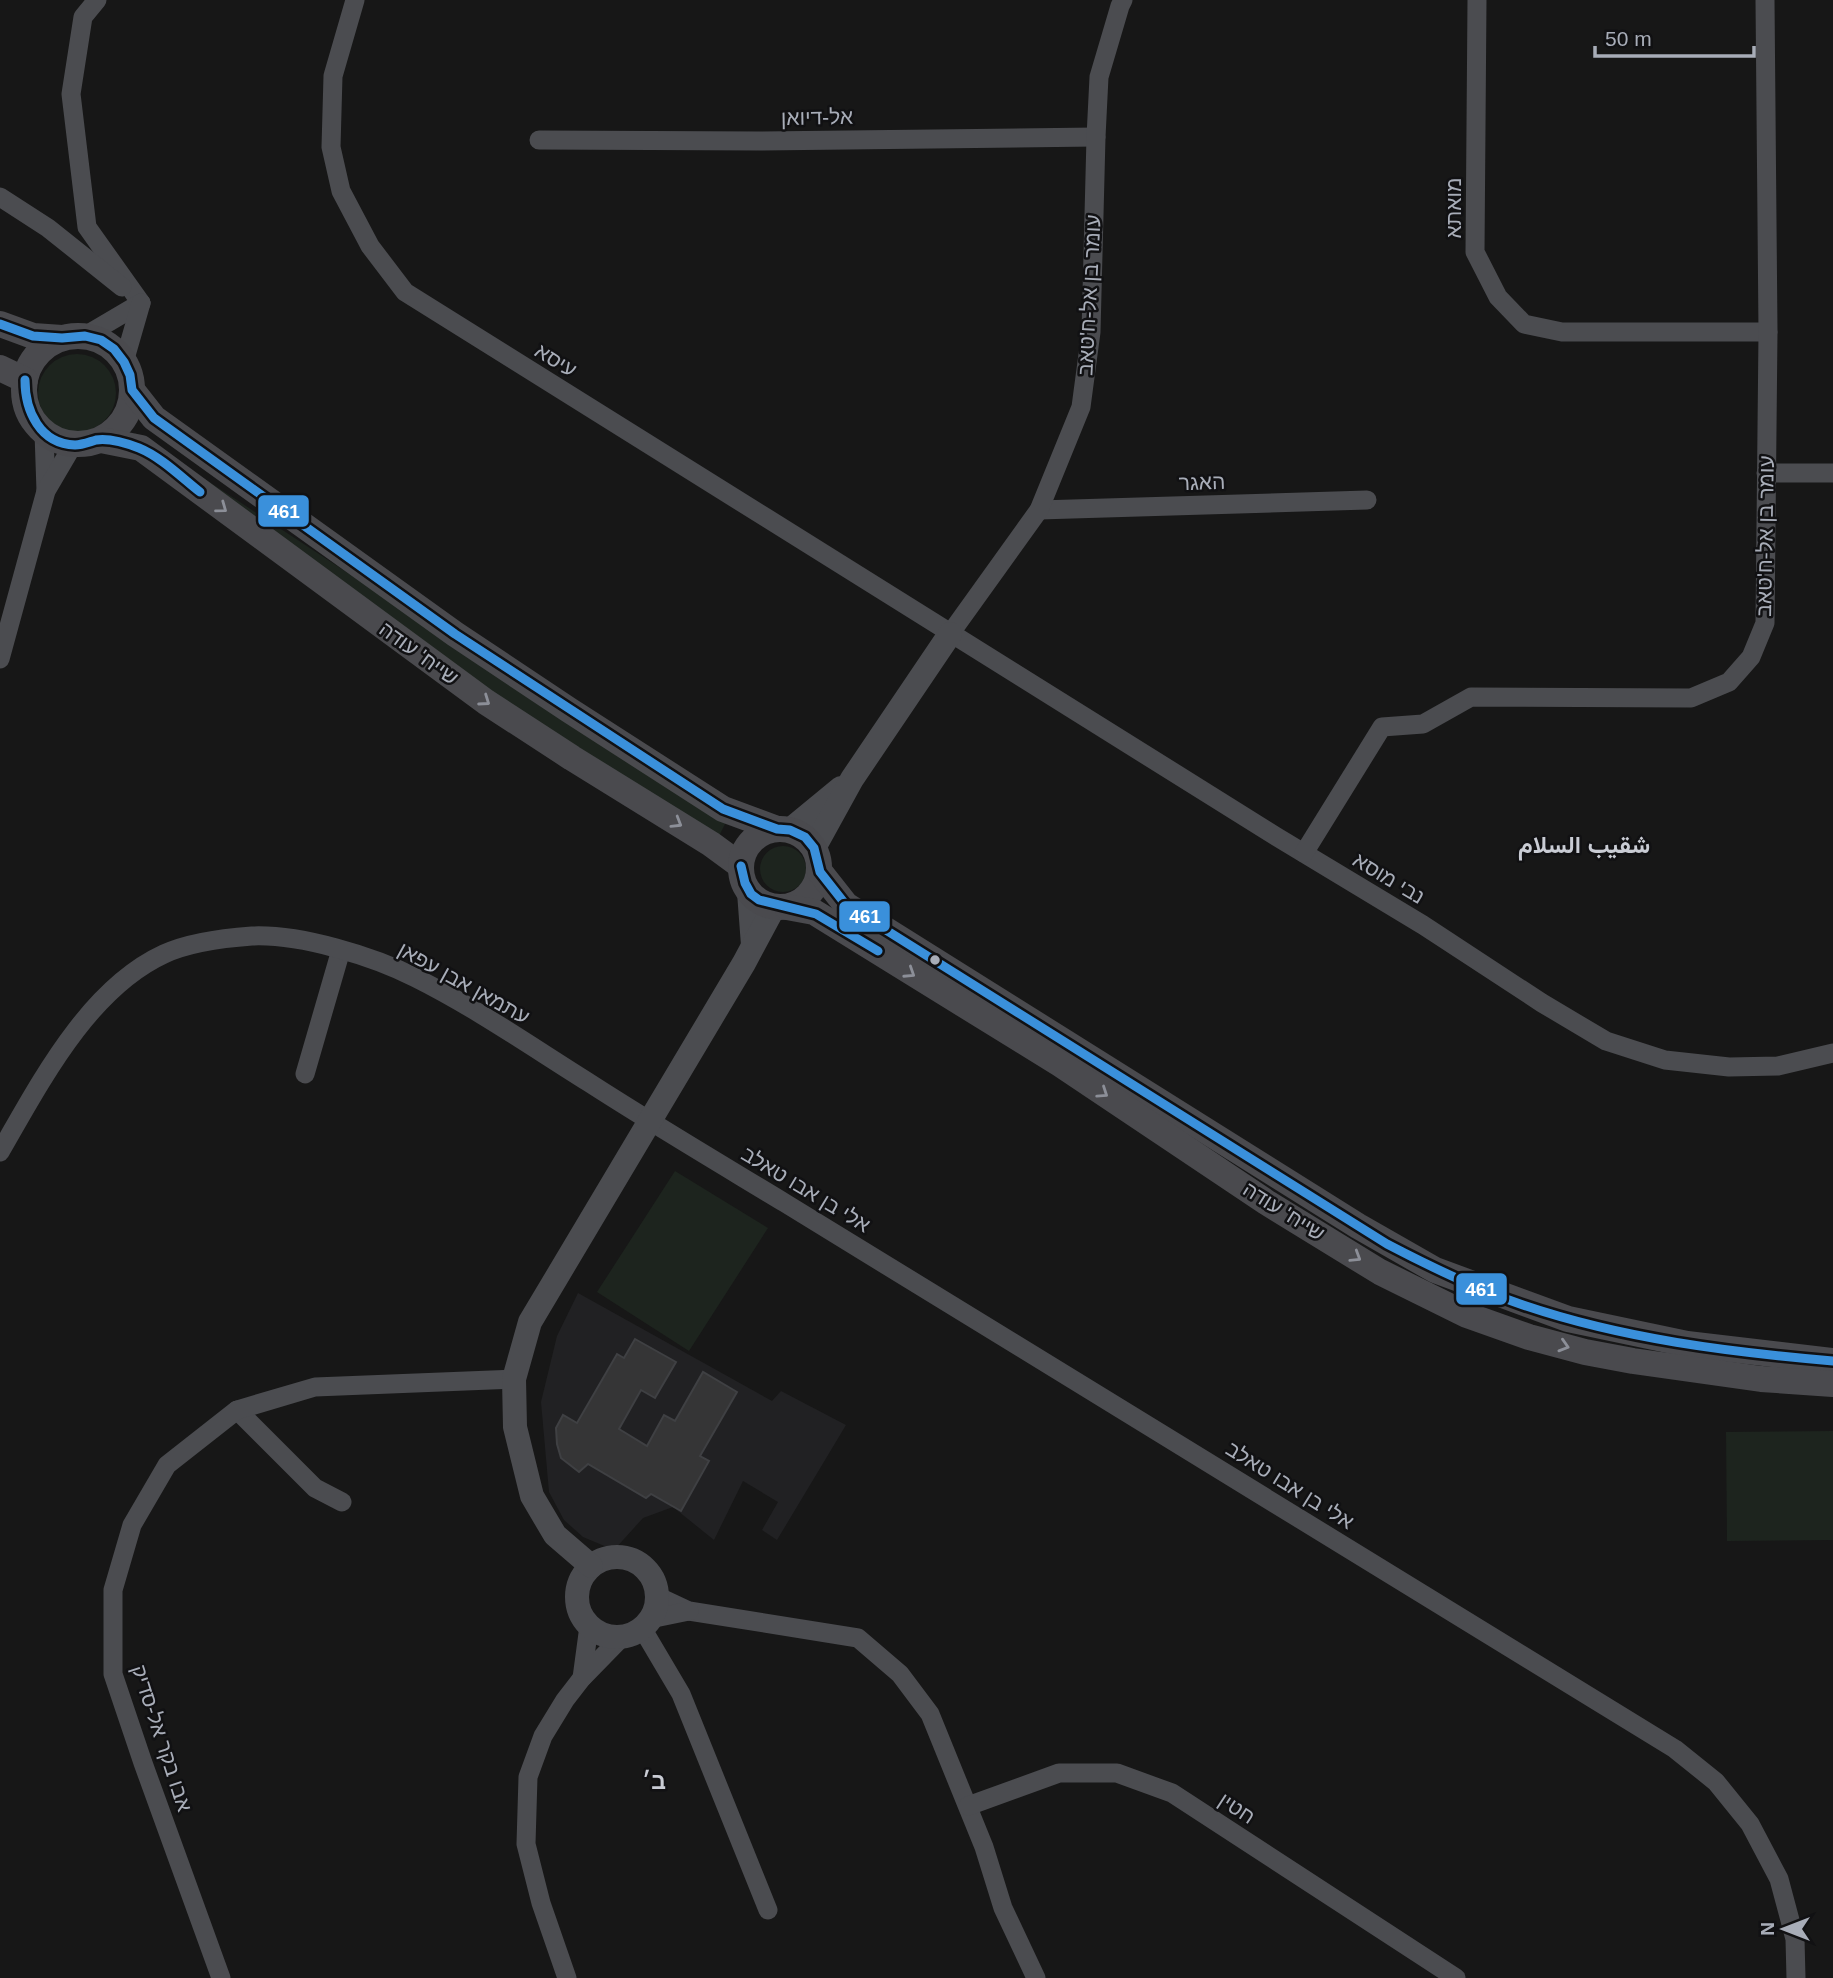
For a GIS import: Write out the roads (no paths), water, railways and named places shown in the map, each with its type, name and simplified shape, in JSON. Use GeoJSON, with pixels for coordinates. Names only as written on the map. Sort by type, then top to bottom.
{"type":"FeatureCollection","features":[{"type":"Feature","properties":{"kind":"main road"},"geometry":{"type":"LineString","coordinates":[[0,324],[33,335],[74,337],[101,340],[114,349],[124,362],[130,375],[132,390],[124,419],[114,432],[101,440],[74,445],[60,442],[44,433],[32,420],[23,394],[24,380],[37,354],[48,344],[74,337]]}},
{"type":"Feature","properties":{"kind":"main road"},"geometry":{"type":"LineString","coordinates":[[0,368],[24,380]]}},
{"type":"Feature","properties":{"kind":"main road","name":"שייח' עודה"},"geometry":{"type":"LineString","coordinates":[[132,390],[154,418],[455,634],[723,809],[783,829]]}},
{"type":"Feature","properties":{"kind":"main road","name":"שייח' עודה"},"geometry":{"type":"LineString","coordinates":[[101,440],[141,449],[486,702],[711,844],[741,866]]}},
{"type":"Feature","properties":{"kind":"main road"},"geometry":{"type":"LineString","coordinates":[[783,829],[804,837],[817,860],[810,894],[803,900],[780,907],[761,901],[749,892],[743,880],[741,866],[744,852],[754,839],[765,832],[783,829]]}},
{"type":"Feature","properties":{"kind":"main road","name":"שייח' עודה"},"geometry":{"type":"LineString","coordinates":[[817,860],[846,905],[1358,1226],[1435,1270],[1568,1319],[1687,1344],[1833,1361]]}},
{"type":"Feature","properties":{"kind":"main road","name":"שייח' עודה"},"geometry":{"type":"LineString","coordinates":[[780,907],[814,912],[1060,1065],[1300,1223],[1380,1272],[1466,1315],[1529,1337],[1585,1352],[1698,1371],[1833,1384]]}},
{"type":"Feature","properties":{"kind":"street"},"geometry":{"type":"LineString","coordinates":[[97,0],[83,17],[71,94],[87,227],[142,303]]}},
{"type":"Feature","properties":{"kind":"street","name":"עיסא"},"geometry":{"type":"LineString","coordinates":[[355,0],[333,76],[331,147],[341,191],[370,246],[405,292],[950,634]]}},
{"type":"Feature","properties":{"kind":"street","name":"עומר בן אל-ח'טאב"},"geometry":{"type":"LineString","coordinates":[[817,860],[852,779],[950,634],[1039,510],[1081,407],[1091,332],[1100,77],[1119,6],[1124,0]]}},
{"type":"Feature","properties":{"kind":"street","name":"מואתא"},"geometry":{"type":"LineString","coordinates":[[1477,0],[1475,252],[1498,297],[1524,324],[1562,332],[1768,332]]}},
{"type":"Feature","properties":{"kind":"street","name":"עומר בן אל-ח'טאב"},"geometry":{"type":"LineString","coordinates":[[1304,853],[1382,727],[1423,724],[1472,697],[1691,698],[1729,682],[1751,657],[1765,623],[1768,332],[1765,0]]}},
{"type":"Feature","properties":{"kind":"street","name":"אל-דיואן"},"geometry":{"type":"LineString","coordinates":[[539,140],[762,141],[1096,137]]}},
{"type":"Feature","properties":{"kind":"street"},"geometry":{"type":"LineString","coordinates":[[0,197],[48,228],[142,303]]}},
{"type":"Feature","properties":{"kind":"street"},"geometry":{"type":"LineString","coordinates":[[74,337],[142,303]]}},
{"type":"Feature","properties":{"kind":"street"},"geometry":{"type":"LineString","coordinates":[[124,362],[142,303]]}},
{"type":"Feature","properties":{"kind":"street"},"geometry":{"type":"LineString","coordinates":[[44,433],[46,491]]}},
{"type":"Feature","properties":{"kind":"street"},"geometry":{"type":"LineString","coordinates":[[0,659],[46,491],[74,445]]}},
{"type":"Feature","properties":{"kind":"street"},"geometry":{"type":"LineString","coordinates":[[1766,473],[1833,473]]}},
{"type":"Feature","properties":{"kind":"street","name":"האגר"},"geometry":{"type":"LineString","coordinates":[[1039,510],[1367,500]]}},
{"type":"Feature","properties":{"kind":"street","name":"נבי מוסא"},"geometry":{"type":"LineString","coordinates":[[950,634],[1606,1041],[1665,1060],[1729,1068],[1778,1066],[1833,1053]]}},
{"type":"Feature","properties":{"kind":"street","name":"עומר בן אל-ח'טאב"},"geometry":{"type":"LineString","coordinates":[[783,829],[852,779]]}},
{"type":"Feature","properties":{"kind":"street"},"geometry":{"type":"LineString","coordinates":[[749,892],[754,946]]}},
{"type":"Feature","properties":{"kind":"street"},"geometry":{"type":"LineString","coordinates":[[591,1566],[555,1535],[531,1496],[515,1427],[514,1379],[530,1322],[754,946],[780,907]]}},
{"type":"Feature","properties":{"kind":"street","name":"עתמאן אבן עפאן"},"geometry":{"type":"LineString","coordinates":[[0,1152],[43,1080],[94,1005],[124,980],[164,954],[205,942],[254,936],[287,938],[341,950],[415,977],[650,1121]]}},
{"type":"Feature","properties":{"kind":"street"},"geometry":{"type":"LineString","coordinates":[[305,1074],[341,950]]}},
{"type":"Feature","properties":{"kind":"street","name":"אלי בן אבו טאלב"},"geometry":{"type":"LineString","coordinates":[[650,1121],[1086,1385],[1675,1749],[1716,1782],[1750,1824],[1779,1879],[1795,1939],[1796,1978]]}},
{"type":"Feature","properties":{"kind":"street","name":"אבו בקר אל-סדיק"},"geometry":{"type":"LineString","coordinates":[[221,1978],[113,1674],[113,1590],[132,1525],[166,1465],[237,1410],[315,1387],[514,1379]]}},
{"type":"Feature","properties":{"kind":"street"},"geometry":{"type":"LineString","coordinates":[[237,1410],[315,1488],[342,1502]]}},
{"type":"Feature","properties":{"kind":"street"},"geometry":{"type":"LineString","coordinates":[[567,1978],[541,1903],[526,1844],[528,1777],[544,1736],[565,1700],[582,1678],[643,1620],[654,1584],[648,1572],[627,1558],[615,1557],[591,1566],[577,1589],[581,1615],[589,1626],[600,1634],[643,1620],[689,1611],[859,1638],[900,1674],[930,1714],[984,1847],[1003,1908],[1036,1978]]}},
{"type":"Feature","properties":{"kind":"street"},"geometry":{"type":"LineString","coordinates":[[643,1620],[681,1694],[768,1910]]}},
{"type":"Feature","properties":{"kind":"street"},"geometry":{"type":"LineString","coordinates":[[582,1678],[589,1626]]}},
{"type":"Feature","properties":{"kind":"street","name":"חטין"},"geometry":{"type":"LineString","coordinates":[[968,1806],[1059,1773],[1117,1773],[1172,1793],[1456,1978]]}},
{"type":"Feature","properties":{"kind":"district","name":"شقيب السلام"},"geometry":{"type":"Point","coordinates":[1584,844]}},
{"type":"Feature","properties":{"kind":"district","name":"ב׳"},"geometry":{"type":"Point","coordinates":[654,1781]}}]}
